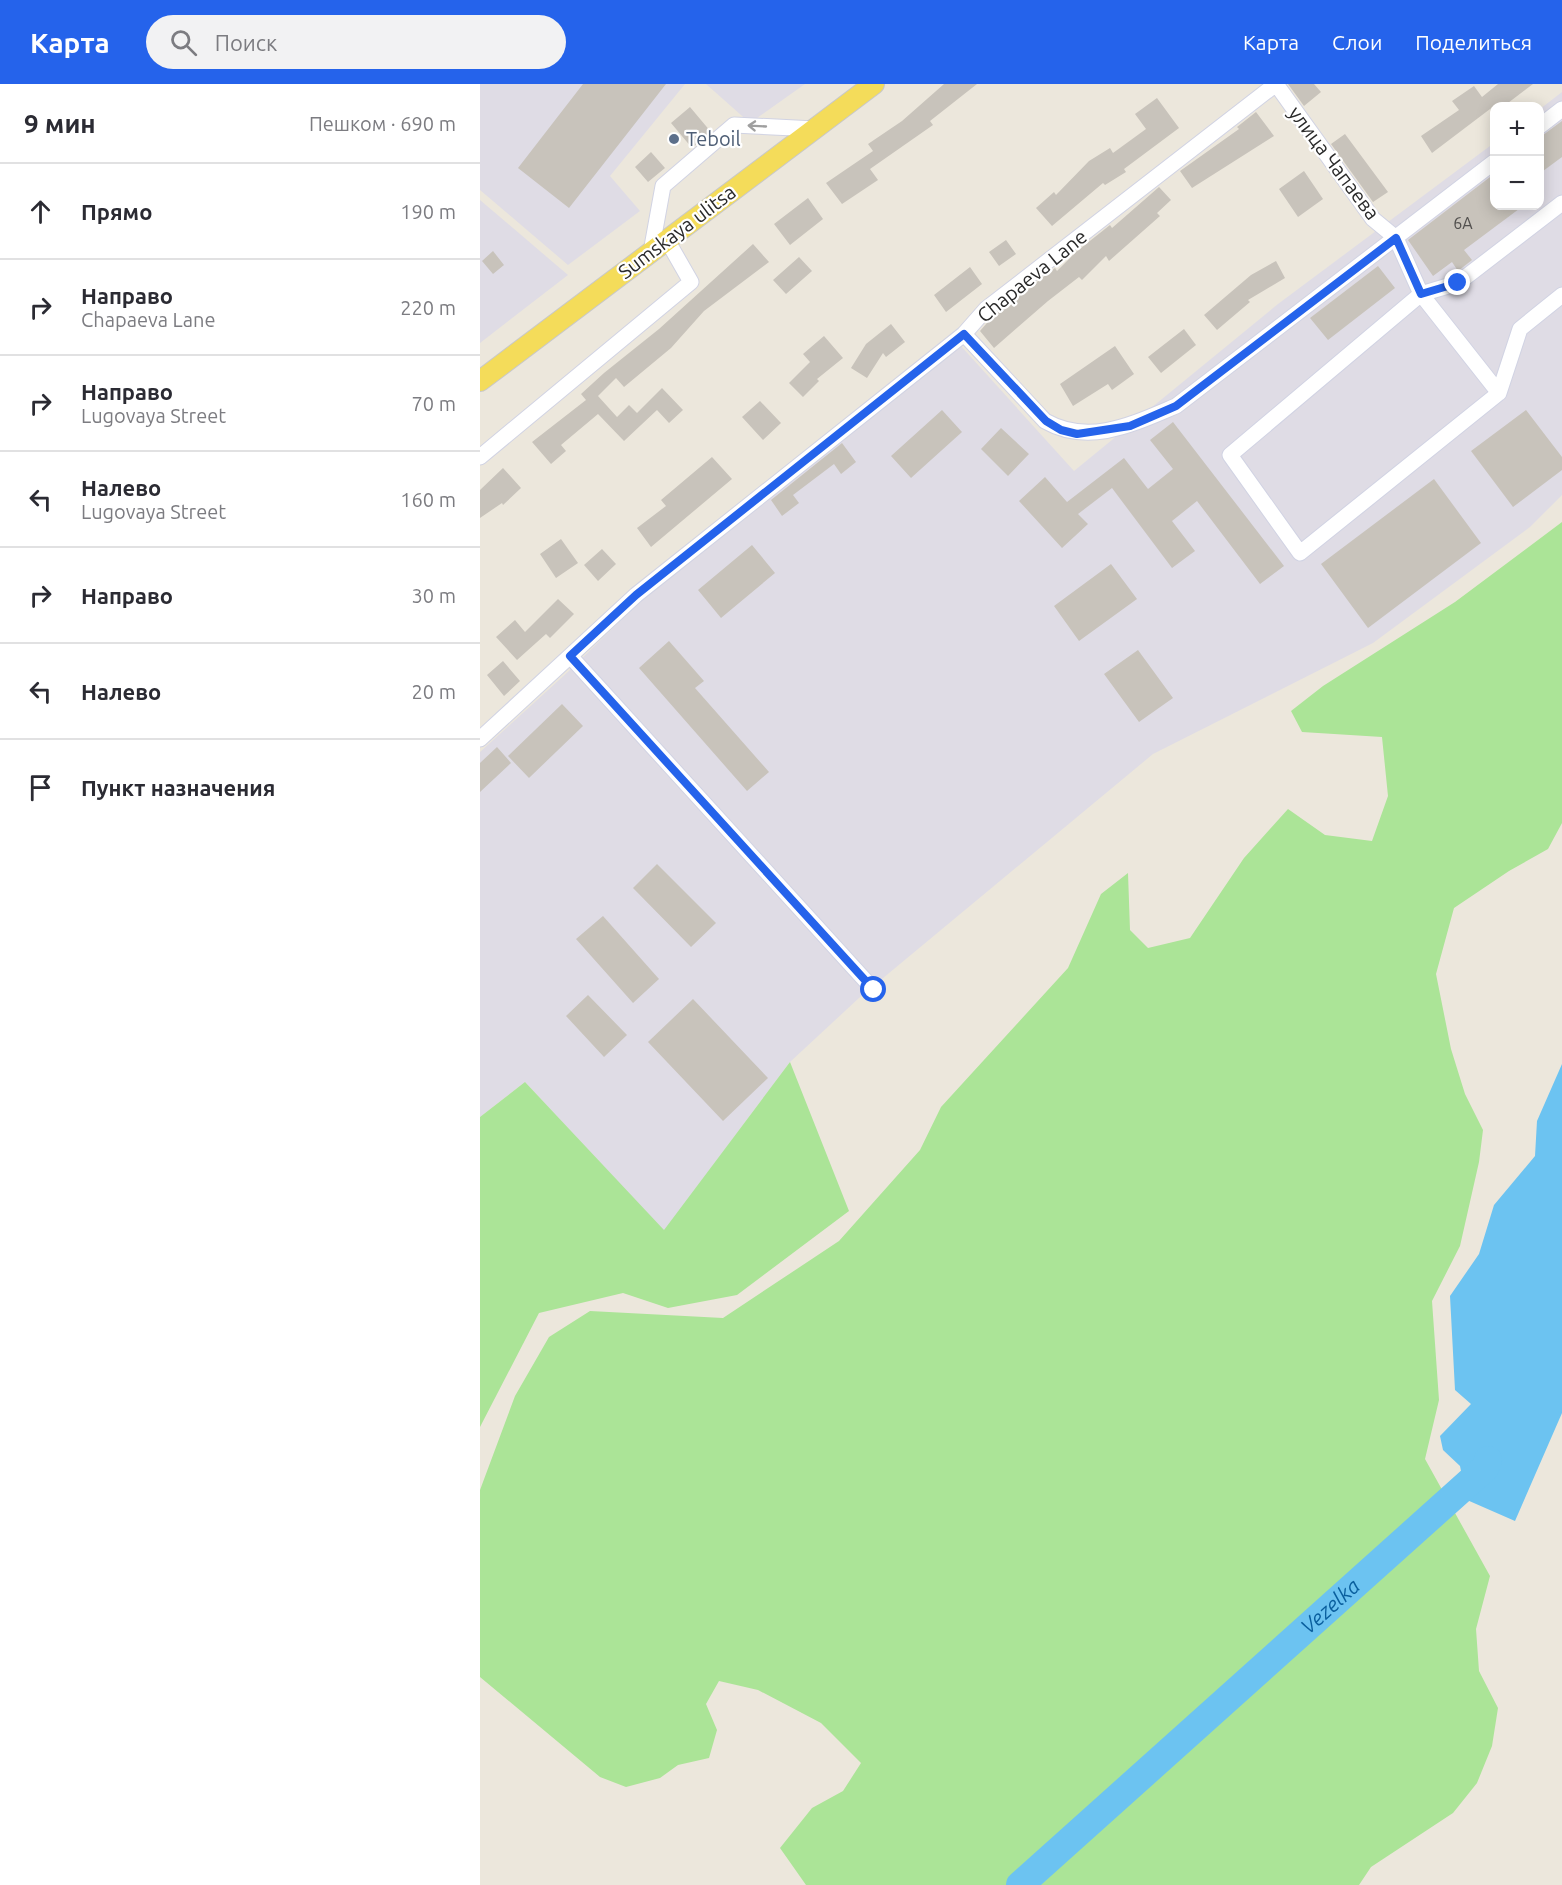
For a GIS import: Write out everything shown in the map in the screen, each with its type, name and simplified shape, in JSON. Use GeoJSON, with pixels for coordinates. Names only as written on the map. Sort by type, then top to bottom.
{"type":"FeatureCollection","features":[{"type":"Feature","properties":{"kind":"main road","name":"Sumskaya ulitsa"},"geometry":{"type":"LineString","coordinates":[[480,381],[874,84]]}},
{"type":"Feature","properties":{"kind":"street","name":"улица Чапаева"},"geometry":{"type":"LineString","coordinates":[[1276,84],[1373,219],[1396,238]]}},
{"type":"Feature","properties":{"kind":"street","name":"Chapaeva Lane"},"geometry":{"type":"LineString","coordinates":[[480,739],[636,595],[964,334],[986,309],[1276,84]]}},
{"type":"Feature","properties":{"kind":"street"},"geometry":{"type":"LineString","coordinates":[[1544,122],[1562,109]]}},
{"type":"Feature","properties":{"kind":"street"},"geometry":{"type":"LineString","coordinates":[[480,457],[691,282],[659,246],[663,186],[734,125],[815,129]]}},
{"type":"Feature","properties":{"kind":"street"},"geometry":{"type":"LineString","coordinates":[[964,334],[1046,421],[1061,430],[1077,434],[1130,426],[1176,406],[1490,165]]}},
{"type":"Feature","properties":{"kind":"street"},"geometry":{"type":"LineString","coordinates":[[1562,203],[1458,283],[1421,294],[1230,455],[1300,553],[1499,393],[1520,329],[1562,295]]}},
{"type":"Feature","properties":{"kind":"street"},"geometry":{"type":"LineString","coordinates":[[1396,238],[1421,294],[1499,393]]}},
{"type":"Feature","properties":{"kind":"street"},"geometry":{"type":"LineString","coordinates":[[570,656],[874,990]]}},
{"type":"Feature","properties":{"kind":"shaded area"},"geometry":{"type":"Polygon","coordinates":[[[480,84],[685,84],[610,176],[640,211],[568,265],[480,190],[480,84]]]}},
{"type":"Feature","properties":{"kind":"shaded area"},"geometry":{"type":"Polygon","coordinates":[[[706,84],[805,84],[750,123],[706,84]]]}},
{"type":"Feature","properties":{"kind":"shaded area"},"geometry":{"type":"Polygon","coordinates":[[[1562,92],[1562,495],[1530,527],[1373,643],[1153,754],[859,998],[790,1062],[664,1231],[525,1082],[480,1117],[480,752],[570,670],[750,494],[960,345],[1074,471],[1278,304],[1490,146],[1490,210],[1544,210],[1544,106],[1562,92]]]}},
{"type":"Feature","properties":{"kind":"shaded area"},"geometry":{"type":"Polygon","coordinates":[[[480,200],[568,275],[480,343],[480,200]]]}},
{"type":"Feature","properties":{"kind":"green space"},"geometry":{"type":"Polygon","coordinates":[[[1562,522],[1562,823],[1548,849],[1509,871],[1454,908],[1436,974],[1451,1049],[1465,1094],[1483,1130],[1479,1162],[1460,1246],[1432,1301],[1439,1400],[1425,1459],[1490,1576],[1476,1629],[1479,1671],[1498,1708],[1492,1746],[1477,1783],[1453,1813],[1371,1867],[1359,1885],[806,1885],[780,1848],[812,1808],[843,1791],[861,1763],[821,1723],[758,1690],[719,1681],[706,1704],[717,1730],[709,1758],[678,1765],[660,1778],[626,1787],[600,1777],[480,1677],[480,1490],[515,1396],[549,1337],[590,1311],[723,1318],[839,1241],[920,1150],[941,1107],[1068,968],[1101,894],[1128,873],[1130,930],[1148,948],[1190,938],[1244,858],[1288,809],[1325,835],[1372,841],[1388,796],[1382,737],[1302,732],[1291,711],[1323,686],[1455,602],[1562,522]]]}},
{"type":"Feature","properties":{"kind":"green space"},"geometry":{"type":"Polygon","coordinates":[[[790,1062],[849,1211],[737,1295],[668,1308],[623,1293],[539,1313],[480,1427],[480,1117],[525,1082],[664,1230],[790,1062]]]}},
{"type":"Feature","properties":{"kind":"water"},"geometry":{"type":"Polygon","coordinates":[[[1562,1064],[1562,1413],[1515,1521],[1467,1500],[1460,1466],[1443,1450],[1440,1436],[1471,1404],[1455,1390],[1450,1296],[1479,1254],[1494,1205],[1535,1156],[1537,1121],[1562,1064]]]}},
{"type":"Feature","properties":{"kind":"building"},"geometry":{"type":"Polygon","coordinates":[[[583,84],[666,84],[569,208],[518,168],[583,84]]]}},
{"type":"Feature","properties":{"kind":"building"},"geometry":{"type":"Polygon","coordinates":[[[944,84],[977,84],[930,121],[933,125],[870,169],[878,180],[842,204],[826,183],[873,151],[868,144],[902,121],[944,84]]]}},
{"type":"Feature","properties":{"kind":"building"},"geometry":{"type":"Polygon","coordinates":[[[1288,84],[1314,84],[1321,92],[1304,106],[1288,84]]]}},
{"type":"Feature","properties":{"kind":"building"},"geometry":{"type":"Polygon","coordinates":[[[1498,84],[1533,84],[1509,102],[1490,102],[1490,109],[1432,153],[1421,136],[1459,110],[1452,101],[1474,86],[1482,97],[1498,84]]]}},
{"type":"Feature","properties":{"kind":"building"},"geometry":{"type":"Polygon","coordinates":[[[1157,98],[1179,128],[1124,169],[1126,172],[1105,185],[1103,183],[1052,226],[1036,208],[1054,192],[1056,195],[1089,161],[1110,148],[1113,153],[1146,129],[1135,114],[1157,98]]]}},
{"type":"Feature","properties":{"kind":"building"},"geometry":{"type":"Polygon","coordinates":[[[690,107],[711,132],[692,148],[671,123],[690,107]]]}},
{"type":"Feature","properties":{"kind":"building"},"geometry":{"type":"Polygon","coordinates":[[[1256,112],[1274,136],[1192,188],[1180,171],[1239,129],[1237,127],[1256,112]]]}},
{"type":"Feature","properties":{"kind":"building"},"geometry":{"type":"Polygon","coordinates":[[[1562,121],[1562,157],[1544,170],[1544,156],[1544,134],[1562,121]]]}},
{"type":"Feature","properties":{"kind":"building"},"geometry":{"type":"Polygon","coordinates":[[[1345,134],[1388,192],[1373,202],[1331,144],[1345,134]]]}},
{"type":"Feature","properties":{"kind":"building"},"geometry":{"type":"Polygon","coordinates":[[[651,152],[665,168],[648,182],[635,167],[651,152]]]}},
{"type":"Feature","properties":{"kind":"building"},"geometry":{"type":"Polygon","coordinates":[[[1304,171],[1323,199],[1298,217],[1279,189],[1304,171]]]}},
{"type":"Feature","properties":{"kind":"building"},"geometry":{"type":"Polygon","coordinates":[[[1490,177],[1490,210],[1518,210],[1464,250],[1472,260],[1458,271],[1452,262],[1433,276],[1408,240],[1490,177]]]}},
{"type":"Feature","properties":{"kind":"building"},"geometry":{"type":"Polygon","coordinates":[[[1159,187],[1171,200],[1157,213],[1160,216],[1109,261],[1106,256],[1082,280],[1079,277],[994,348],[980,331],[993,316],[1055,268],[1057,271],[1076,252],[1110,225],[1112,228],[1159,187]]]}},
{"type":"Feature","properties":{"kind":"building"},"geometry":{"type":"Polygon","coordinates":[[[808,198],[823,219],[790,245],[774,224],[808,198]]]}},
{"type":"Feature","properties":{"kind":"building"},"geometry":{"type":"Polygon","coordinates":[[[1006,240],[1016,254],[999,266],[989,252],[1006,240]]]}},
{"type":"Feature","properties":{"kind":"building"},"geometry":{"type":"Polygon","coordinates":[[[753,244],[769,262],[704,311],[671,348],[624,387],[616,378],[598,396],[617,417],[629,405],[637,413],[662,388],[683,410],[669,423],[657,410],[624,441],[598,414],[561,445],[566,451],[551,464],[532,442],[586,400],[581,394],[659,329],[753,244]]]}},
{"type":"Feature","properties":{"kind":"building"},"geometry":{"type":"Polygon","coordinates":[[[493,251],[504,265],[493,274],[482,261],[493,251]]]}},
{"type":"Feature","properties":{"kind":"building"},"geometry":{"type":"Polygon","coordinates":[[[799,257],[812,271],[786,294],[773,280],[799,257]]]}},
{"type":"Feature","properties":{"kind":"building"},"geometry":{"type":"Polygon","coordinates":[[[1276,261],[1285,278],[1248,300],[1250,302],[1217,330],[1204,315],[1251,275],[1276,261]]]}},
{"type":"Feature","properties":{"kind":"building"},"geometry":{"type":"Polygon","coordinates":[[[1378,266],[1395,288],[1328,340],[1310,318],[1378,266]]]}},
{"type":"Feature","properties":{"kind":"building"},"geometry":{"type":"Polygon","coordinates":[[[970,267],[982,284],[946,312],[934,295],[970,267]]]}},
{"type":"Feature","properties":{"kind":"building"},"geometry":{"type":"Polygon","coordinates":[[[891,324],[905,342],[886,357],[883,353],[867,378],[851,368],[866,344],[891,324]]]}},
{"type":"Feature","properties":{"kind":"building"},"geometry":{"type":"Polygon","coordinates":[[[1184,329],[1196,345],[1161,373],[1148,357],[1184,329]]]}},
{"type":"Feature","properties":{"kind":"building"},"geometry":{"type":"Polygon","coordinates":[[[824,336],[843,358],[817,379],[819,381],[803,397],[789,383],[810,362],[803,354],[824,336]]]}},
{"type":"Feature","properties":{"kind":"building"},"geometry":{"type":"Polygon","coordinates":[[[1115,346],[1134,374],[1112,390],[1108,384],[1073,406],[1060,384],[1115,346]]]}},
{"type":"Feature","properties":{"kind":"building"},"geometry":{"type":"Polygon","coordinates":[[[760,401],[781,423],[763,440],[742,417],[760,401]]]}},
{"type":"Feature","properties":{"kind":"building"},"geometry":{"type":"Polygon","coordinates":[[[942,410],[962,432],[911,478],[891,456],[942,410]]]}},
{"type":"Feature","properties":{"kind":"building"},"geometry":{"type":"Polygon","coordinates":[[[1526,410],[1562,457],[1562,470],[1513,507],[1471,451],[1526,410]]]}},
{"type":"Feature","properties":{"kind":"building"},"geometry":{"type":"Polygon","coordinates":[[[1173,422],[1284,566],[1260,584],[1197,501],[1172,521],[1195,551],[1172,568],[1112,488],[1078,514],[1088,524],[1062,548],[1019,501],[1045,477],[1067,502],[1124,458],[1148,489],[1173,469],[1150,440],[1173,422]]]}},
{"type":"Feature","properties":{"kind":"building"},"geometry":{"type":"Polygon","coordinates":[[[1001,428],[1029,454],[1008,476],[981,449],[1001,428]]]}},
{"type":"Feature","properties":{"kind":"building"},"geometry":{"type":"Polygon","coordinates":[[[842,443],[856,462],[841,474],[834,464],[793,495],[799,503],[782,516],[771,500],[842,443]]]}},
{"type":"Feature","properties":{"kind":"building"},"geometry":{"type":"Polygon","coordinates":[[[712,457],[732,479],[651,547],[637,528],[666,506],[661,500],[712,457]]]}},
{"type":"Feature","properties":{"kind":"building"},"geometry":{"type":"Polygon","coordinates":[[[503,468],[521,488],[503,505],[502,503],[480,518],[480,490],[503,468]]]}},
{"type":"Feature","properties":{"kind":"building"},"geometry":{"type":"Polygon","coordinates":[[[1434,479],[1481,543],[1368,628],[1321,564],[1434,479]]]}},
{"type":"Feature","properties":{"kind":"building"},"geometry":{"type":"Polygon","coordinates":[[[561,539],[578,563],[556,578],[540,554],[561,539]]]}},
{"type":"Feature","properties":{"kind":"building"},"geometry":{"type":"Polygon","coordinates":[[[752,545],[775,573],[721,618],[698,590],[752,545]]]}},
{"type":"Feature","properties":{"kind":"building"},"geometry":{"type":"Polygon","coordinates":[[[602,549],[616,564],[598,581],[584,565],[602,549]]]}},
{"type":"Feature","properties":{"kind":"building"},"geometry":{"type":"Polygon","coordinates":[[[1111,564],[1137,599],[1079,641],[1054,606],[1111,564]]]}},
{"type":"Feature","properties":{"kind":"building"},"geometry":{"type":"Polygon","coordinates":[[[558,599],[574,614],[550,638],[546,634],[517,660],[496,637],[515,620],[525,632],[558,599]]]}},
{"type":"Feature","properties":{"kind":"building"},"geometry":{"type":"Polygon","coordinates":[[[669,641],[704,681],[695,688],[769,772],[747,791],[639,668],[669,641]]]}},
{"type":"Feature","properties":{"kind":"building"},"geometry":{"type":"Polygon","coordinates":[[[1138,650],[1173,698],[1139,722],[1104,674],[1138,650]]]}},
{"type":"Feature","properties":{"kind":"building"},"geometry":{"type":"Polygon","coordinates":[[[503,661],[520,681],[504,696],[487,675],[503,661]]]}},
{"type":"Feature","properties":{"kind":"building"},"geometry":{"type":"Polygon","coordinates":[[[562,704],[583,726],[529,778],[508,756],[562,704]]]}},
{"type":"Feature","properties":{"kind":"building"},"geometry":{"type":"Polygon","coordinates":[[[497,747],[511,763],[480,792],[480,763],[497,747]]]}},
{"type":"Feature","properties":{"kind":"building"},"geometry":{"type":"Polygon","coordinates":[[[657,864],[716,923],[691,947],[633,888],[657,864]]]}},
{"type":"Feature","properties":{"kind":"building"},"geometry":{"type":"Polygon","coordinates":[[[603,916],[659,979],[633,1003],[576,939],[603,916]]]}},
{"type":"Feature","properties":{"kind":"building"},"geometry":{"type":"Polygon","coordinates":[[[588,995],[627,1035],[604,1057],[566,1016],[588,995]]]}},
{"type":"Feature","properties":{"kind":"building"},"geometry":{"type":"Polygon","coordinates":[[[693,999],[768,1078],[723,1121],[648,1042],[693,999]]]}},
{"type":"Feature","properties":{"kind":"waterway","name":"Vezelka"},"geometry":{"type":"LineString","coordinates":[[1020,1885],[1485,1468],[1488,1460]]}},
{"type":"Feature","properties":{"kind":"place","name":"Teboil"},"geometry":{"type":"Point","coordinates":[674,139]}},
{"type":"Feature","properties":{"kind":"route"},"geometry":{"type":"LineString","coordinates":[[874,990],[570,656],[636,595],[964,334],[1046,421],[1061,430],[1077,434],[1130,426],[1176,406],[1396,238],[1421,294],[1458,283]]}}]}
